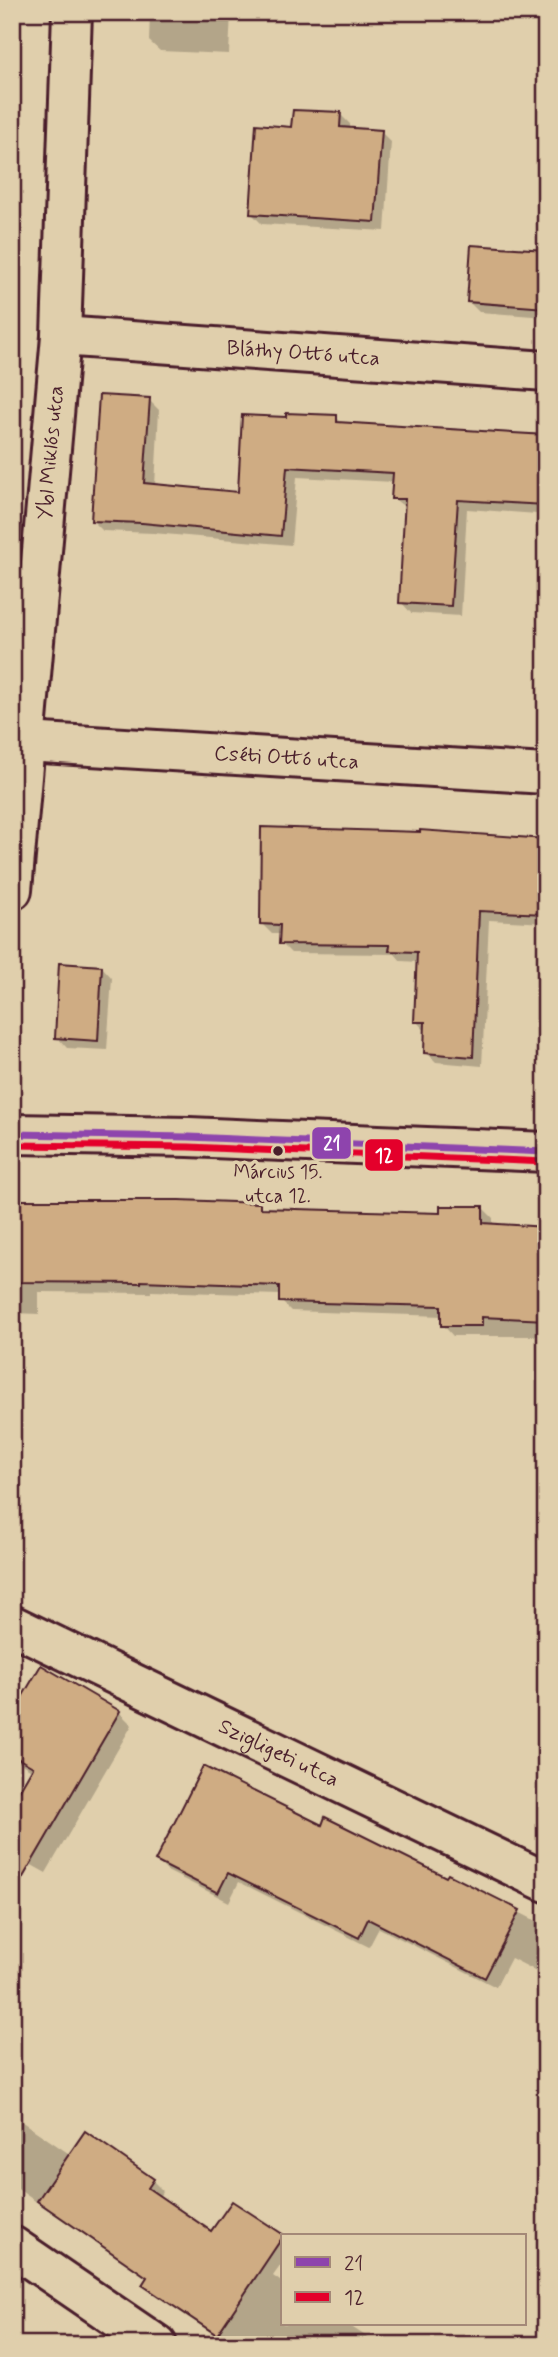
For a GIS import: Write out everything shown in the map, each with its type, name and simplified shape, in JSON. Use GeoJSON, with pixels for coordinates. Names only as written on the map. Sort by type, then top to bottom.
{"type":"FeatureCollection","features":[{"type":"Feature","properties":{"kind":"street","name":"Ybl Miklós utca"},"geometry":{"type":"LineString","coordinates":[[12,890],[61,336],[72,12]]}},
{"type":"Feature","properties":{"kind":"street","name":"Bláthy Ottó utca"},"geometry":{"type":"LineString","coordinates":[[61,336],[546,371]]}},
{"type":"Feature","properties":{"kind":"street","name":"Cséti Ottó utca"},"geometry":{"type":"LineString","coordinates":[[26,742],[546,774]]}},
{"type":"Feature","properties":{"kind":"street"},"geometry":{"type":"LineString","coordinates":[[12,1134],[189,1137],[546,1152]]}},
{"type":"Feature","properties":{"kind":"street","name":"Szigligeti utca"},"geometry":{"type":"LineString","coordinates":[[12,1625],[546,1882]]}},
{"type":"Feature","properties":{"kind":"street"},"geometry":{"type":"LineString","coordinates":[[12,2246],[157,2345]]}},
{"type":"Feature","properties":{"kind":"building"},"geometry":{"type":"Polygon","coordinates":[[[293,110],[341,112],[340,127],[382,130],[375,222],[250,214],[256,124],[291,127],[293,110]]]}},
{"type":"Feature","properties":{"kind":"building"},"geometry":{"type":"Polygon","coordinates":[[[471,245],[546,250],[546,308],[467,302],[471,245]]]}},
{"type":"Feature","properties":{"kind":"building"},"geometry":{"type":"Polygon","coordinates":[[[99,395],[150,398],[144,483],[238,492],[242,415],[337,415],[337,422],[546,435],[546,505],[458,500],[451,606],[399,603],[405,499],[391,499],[393,473],[287,467],[281,536],[91,521],[99,395]]]}},
{"type":"Feature","properties":{"kind":"building"},"geometry":{"type":"Polygon","coordinates":[[[261,827],[420,830],[546,839],[546,914],[479,911],[473,1057],[424,1053],[425,1022],[414,1022],[417,952],[389,951],[390,945],[279,944],[280,925],[260,924],[261,827]]]}},
{"type":"Feature","properties":{"kind":"building"},"geometry":{"type":"Polygon","coordinates":[[[59,963],[102,966],[98,1041],[55,1038],[59,963]]]}},
{"type":"Feature","properties":{"kind":"building"},"geometry":{"type":"Polygon","coordinates":[[[12,1200],[179,1200],[260,1203],[260,1208],[440,1213],[440,1206],[483,1206],[483,1223],[546,1227],[546,1320],[482,1317],[482,1326],[441,1326],[441,1306],[279,1302],[279,1286],[141,1281],[12,1282],[12,1200]]]}},
{"type":"Feature","properties":{"kind":"building"},"geometry":{"type":"Polygon","coordinates":[[[41,1665],[120,1711],[12,1896],[12,1803],[33,1767],[12,1755],[12,1714],[41,1665]]]}},
{"type":"Feature","properties":{"kind":"building"},"geometry":{"type":"Polygon","coordinates":[[[203,1766],[322,1825],[325,1817],[520,1910],[485,1978],[368,1919],[359,1938],[228,1873],[218,1893],[155,1861],[203,1766]]]}},
{"type":"Feature","properties":{"kind":"building"},"geometry":{"type":"Polygon","coordinates":[[[85,2131],[154,2179],[148,2188],[211,2231],[232,2201],[282,2234],[217,2335],[142,2285],[147,2277],[37,2201],[85,2131]]]}},
{"type":"Feature","properties":{"kind":"transit line","name":"21"},"geometry":{"type":"LineString","coordinates":[[12,1134],[189,1137],[546,1152]]}},
{"type":"Feature","properties":{"kind":"transit line","name":"12"},"geometry":{"type":"LineString","coordinates":[[12,1145],[189,1147],[546,1162]]}},
{"type":"Feature","properties":{"kind":"place","name":"Március 15. utca 12."},"geometry":{"type":"Point","coordinates":[278,1151]}}]}
